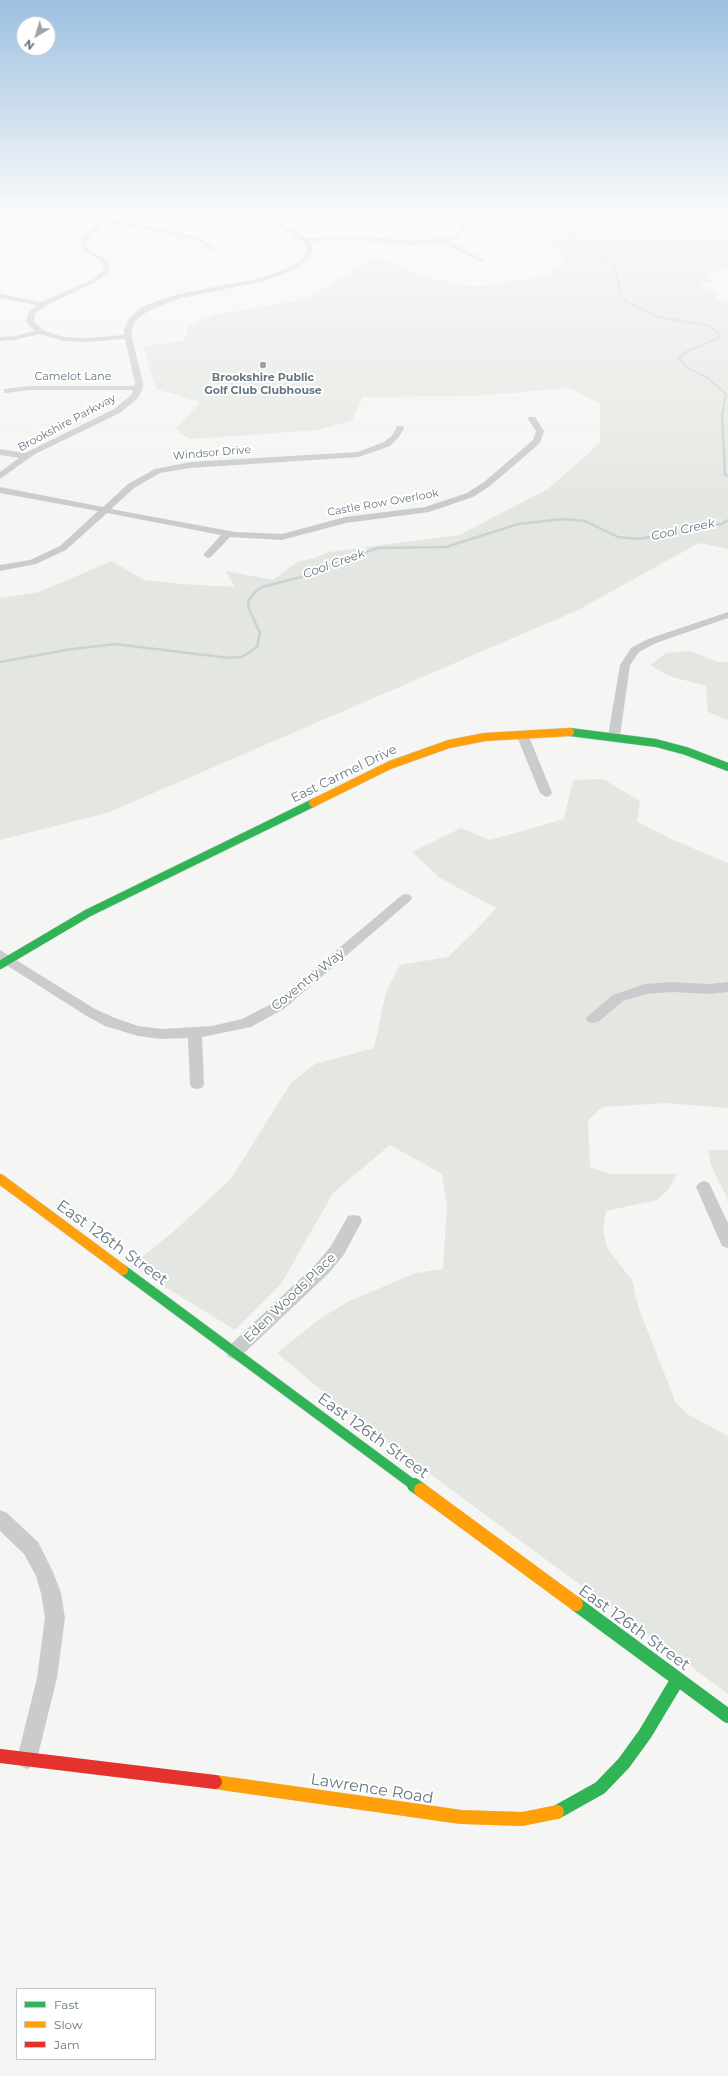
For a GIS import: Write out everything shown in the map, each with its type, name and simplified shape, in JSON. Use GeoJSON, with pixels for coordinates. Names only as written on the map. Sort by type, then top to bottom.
{"type":"FeatureCollection","features":[{"type":"Feature","properties":{"kind":"street"},"geometry":{"type":"LineString","coordinates":[[37,309],[32,313],[30,319],[31,324],[40,332],[55,337],[77,340],[128,337]]}},
{"type":"Feature","properties":{"kind":"street"},"geometry":{"type":"LineString","coordinates":[[139,388],[128,337],[128,329],[133,319],[146,309]]}},
{"type":"Feature","properties":{"kind":"street"},"geometry":{"type":"LineString","coordinates":[[0,339],[15,338],[40,332]]}},
{"type":"Feature","properties":{"kind":"street","name":"Camelot Lane"},"geometry":{"type":"LineString","coordinates":[[7,391],[29,388],[139,388]]}},
{"type":"Feature","properties":{"kind":"street","name":"Brookshire Parkway"},"geometry":{"type":"LineString","coordinates":[[0,476],[24,456],[116,411],[131,400],[139,388]]}},
{"type":"Feature","properties":{"kind":"street","name":"Castle Row Overlook"},"geometry":{"type":"LineString","coordinates":[[0,490],[228,533],[254,537],[282,536],[306,532],[345,520],[426,510],[457,500],[482,488],[535,443],[540,435],[540,431],[532,419]]}},
{"type":"Feature","properties":{"kind":"street","name":"Windsor Drive"},"geometry":{"type":"LineString","coordinates":[[0,568],[33,562],[58,552],[135,483],[158,471],[190,465],[358,454],[387,444],[395,437],[400,428]]}},
{"type":"Feature","properties":{"kind":"street"},"geometry":{"type":"LineString","coordinates":[[0,452],[24,456]]}},
{"type":"Feature","properties":{"kind":"street"},"geometry":{"type":"LineString","coordinates":[[208,555],[228,533]]}},
{"type":"Feature","properties":{"kind":"street"},"geometry":{"type":"LineString","coordinates":[[614,736],[625,665],[635,650],[652,641],[728,615]]}},
{"type":"Feature","properties":{"kind":"street","name":"East Carmel Drive"},"geometry":{"type":"LineString","coordinates":[[2,960],[88,913],[390,765],[450,744],[522,734],[574,732],[614,736],[663,745],[728,766]]}},
{"type":"Feature","properties":{"kind":"street"},"geometry":{"type":"LineString","coordinates":[[522,734],[546,793]]}},
{"type":"Feature","properties":{"kind":"street","name":"Coventry Way"},"geometry":{"type":"LineString","coordinates":[[2,960],[90,1012],[110,1022],[138,1031],[162,1034],[195,1033],[246,1023],[280,1005],[406,898]]}},
{"type":"Feature","properties":{"kind":"street"},"geometry":{"type":"LineString","coordinates":[[593,1018],[618,998],[645,989],[672,987],[709,989],[728,987]]}},
{"type":"Feature","properties":{"kind":"street"},"geometry":{"type":"LineString","coordinates":[[195,1033],[197,1084]]}},
{"type":"Feature","properties":{"kind":"street","name":"East 126th Street"},"geometry":{"type":"LineString","coordinates":[[2,1185],[234,1352],[728,1716]]}},
{"type":"Feature","properties":{"kind":"street"},"geometry":{"type":"LineString","coordinates":[[704,1187],[728,1241]]}},
{"type":"Feature","properties":{"kind":"street","name":"Eden Woods Place"},"geometry":{"type":"LineString","coordinates":[[234,1352],[322,1269],[337,1251],[354,1221]]}},
{"type":"Feature","properties":{"kind":"street"},"geometry":{"type":"LineString","coordinates":[[0,1518],[31,1548],[44,1572],[51,1593],[55,1618],[47,1678],[27,1759]]}},
{"type":"Feature","properties":{"kind":"street","name":"Lawrence Road"},"geometry":{"type":"LineString","coordinates":[[0,1756],[272,1789],[461,1817],[522,1819],[556,1813],[600,1788],[624,1763],[632,1752],[678,1679]]}},
{"type":"Feature","properties":{"kind":"shaded area"},"geometry":{"type":"Polygon","coordinates":[[[249,309],[728,309],[728,549],[699,543],[578,610],[107,813],[0,840],[0,598],[39,592],[112,561],[144,580],[235,587],[225,571],[273,580],[297,562],[315,558],[329,552],[459,535],[548,489],[600,443],[600,404],[570,388],[476,396],[363,397],[352,420],[319,430],[189,439],[176,429],[200,402],[156,389],[143,346],[184,341],[189,326],[214,315],[249,309]]]}},
{"type":"Feature","properties":{"kind":"shaded area"},"geometry":{"type":"Polygon","coordinates":[[[691,651],[718,662],[728,662],[728,720],[708,712],[706,686],[669,676],[650,665],[666,653],[691,651]]]}},
{"type":"Feature","properties":{"kind":"shaded area"},"geometry":{"type":"Polygon","coordinates":[[[603,779],[640,801],[637,822],[676,841],[728,863],[728,1108],[666,1103],[602,1107],[588,1120],[590,1167],[611,1174],[677,1174],[668,1190],[657,1200],[606,1211],[603,1229],[607,1248],[632,1280],[639,1309],[676,1403],[689,1415],[728,1436],[728,1694],[357,1420],[277,1353],[321,1318],[349,1301],[416,1273],[443,1269],[447,1206],[442,1174],[390,1145],[333,1193],[281,1284],[235,1330],[131,1266],[174,1231],[231,1179],[291,1083],[315,1064],[374,1048],[386,992],[400,965],[448,957],[496,908],[440,878],[412,852],[461,828],[490,840],[564,819],[573,780],[603,779]]]}},
{"type":"Feature","properties":{"kind":"shaded area"},"geometry":{"type":"Polygon","coordinates":[[[708,1150],[728,1150],[728,1199],[712,1168],[708,1150]]]}},
{"type":"Feature","properties":{"kind":"waterway","name":"Cool Creek"},"geometry":{"type":"LineString","coordinates":[[641,309],[659,317],[709,326],[719,333],[720,336],[717,339],[686,352],[679,358],[688,368],[706,377],[726,394],[722,417]]}},
{"type":"Feature","properties":{"kind":"waterway","name":"Cool Creek"},"geometry":{"type":"LineString","coordinates":[[722,417],[725,475],[728,476]]}},
{"type":"Feature","properties":{"kind":"waterway","name":"Cool Creek"},"geometry":{"type":"LineString","coordinates":[[0,662],[66,650],[115,644],[229,658],[242,657],[257,647],[260,633],[249,609],[248,601],[255,592],[262,587],[313,574],[337,562],[378,548],[446,547],[518,524],[563,519],[585,521],[618,537],[639,539],[722,524],[728,520]]}},
{"type":"Feature","properties":{"kind":"traffic: fast"},"geometry":{"type":"LineString","coordinates":[[570,732],[656,743],[686,751],[728,767]]}},
{"type":"Feature","properties":{"kind":"traffic: fast"},"geometry":{"type":"LineString","coordinates":[[0,965],[88,913],[313,803]]}},
{"type":"Feature","properties":{"kind":"traffic: fast"},"geometry":{"type":"LineString","coordinates":[[123,1270],[421,1490]]}},
{"type":"Feature","properties":{"kind":"traffic: fast"},"geometry":{"type":"LineString","coordinates":[[576,1604],[728,1716]]}},
{"type":"Feature","properties":{"kind":"traffic: fast"},"geometry":{"type":"LineString","coordinates":[[557,1812],[600,1788],[624,1763],[645,1734],[678,1679]]}},
{"type":"Feature","properties":{"kind":"traffic: slow"},"geometry":{"type":"LineString","coordinates":[[313,803],[390,765],[449,744],[485,737],[570,732]]}},
{"type":"Feature","properties":{"kind":"traffic: slow"},"geometry":{"type":"LineString","coordinates":[[0,1179],[123,1270]]}},
{"type":"Feature","properties":{"kind":"traffic: slow"},"geometry":{"type":"LineString","coordinates":[[421,1490],[576,1604]]}},
{"type":"Feature","properties":{"kind":"traffic: slow"},"geometry":{"type":"LineString","coordinates":[[215,1782],[461,1817],[522,1819],[557,1812]]}},
{"type":"Feature","properties":{"kind":"traffic: jam"},"geometry":{"type":"LineString","coordinates":[[0,1756],[215,1782]]}},
{"type":"Feature","properties":{"kind":"place","name":"Brookshire Public Golf Club Clubhouse"},"geometry":{"type":"Point","coordinates":[263,365]}}]}
